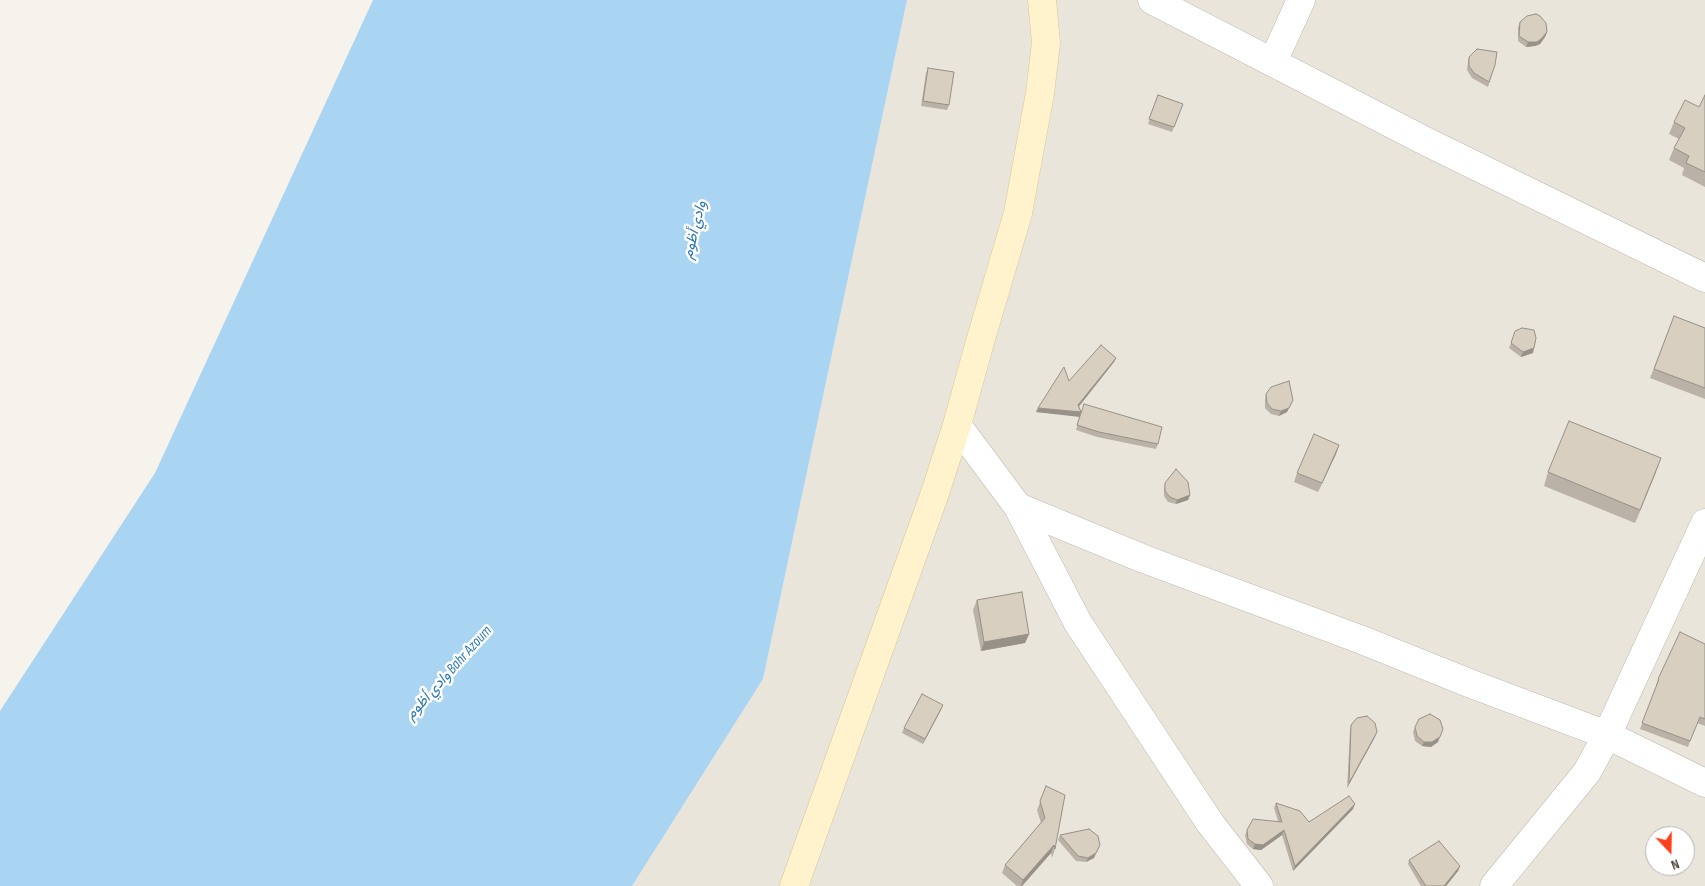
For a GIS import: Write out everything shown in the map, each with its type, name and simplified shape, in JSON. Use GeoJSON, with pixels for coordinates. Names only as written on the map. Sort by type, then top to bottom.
{"type":"FeatureCollection","features":[{"type":"Feature","properties":{"kind":"main road"},"geometry":{"type":"LineString","coordinates":[[794,886],[936,494],[1018,213],[1042,76],[1046,42],[1042,0]]}},
{"type":"Feature","properties":{"kind":"street"},"geometry":{"type":"LineString","coordinates":[[1152,0],[1472,164],[1705,278]]}},
{"type":"Feature","properties":{"kind":"street"},"geometry":{"type":"LineString","coordinates":[[1273,62],[1301,0]]}},
{"type":"Feature","properties":{"kind":"street"},"geometry":{"type":"LineString","coordinates":[[957,425],[1018,507],[1078,623],[1210,824],[1259,886]]}},
{"type":"Feature","properties":{"kind":"street"},"geometry":{"type":"LineString","coordinates":[[1018,507],[1144,559],[1362,640],[1607,735],[1705,784]]}},
{"type":"Feature","properties":{"kind":"street"},"geometry":{"type":"LineString","coordinates":[[1494,886],[1586,772],[1607,735],[1705,523]]}},
{"type":"Feature","properties":{"kind":"shaded area"},"geometry":{"type":"Polygon","coordinates":[[[907,0],[1705,0],[1705,886],[632,886],[763,679],[907,0]]]}},
{"type":"Feature","properties":{"kind":"water"},"geometry":{"type":"Polygon","coordinates":[[[373,0],[907,0],[763,679],[632,886],[0,886],[0,711],[155,473],[373,0]]]}},
{"type":"Feature","properties":{"kind":"building"},"geometry":{"type":"Polygon","coordinates":[[[1536,14],[1546,23],[1547,32],[1537,42],[1528,42],[1519,36],[1520,22],[1527,16],[1536,14]]]}},
{"type":"Feature","properties":{"kind":"building"},"geometry":{"type":"Polygon","coordinates":[[[1477,49],[1497,52],[1489,82],[1474,73],[1469,66],[1469,57],[1477,49]]]}},
{"type":"Feature","properties":{"kind":"building"},"geometry":{"type":"Polygon","coordinates":[[[928,68],[954,72],[949,105],[923,101],[928,68]]]}},
{"type":"Feature","properties":{"kind":"building"},"geometry":{"type":"Polygon","coordinates":[[[1158,95],[1183,104],[1174,127],[1149,119],[1158,95]]]}},
{"type":"Feature","properties":{"kind":"building"},"geometry":{"type":"Polygon","coordinates":[[[1705,95],[1705,172],[1686,163],[1689,156],[1674,148],[1685,128],[1674,122],[1685,100],[1699,107],[1705,95]]]}},
{"type":"Feature","properties":{"kind":"building"},"geometry":{"type":"Polygon","coordinates":[[[1674,316],[1705,328],[1705,388],[1654,369],[1674,316]]]}},
{"type":"Feature","properties":{"kind":"building"},"geometry":{"type":"Polygon","coordinates":[[[1522,328],[1534,330],[1536,338],[1534,348],[1523,352],[1511,343],[1515,331],[1522,328]]]}},
{"type":"Feature","properties":{"kind":"building"},"geometry":{"type":"Polygon","coordinates":[[[1101,345],[1116,358],[1078,405],[1081,412],[1038,408],[1064,367],[1069,381],[1101,345]]]}},
{"type":"Feature","properties":{"kind":"building"},"geometry":{"type":"Polygon","coordinates":[[[1289,381],[1293,400],[1289,408],[1281,411],[1272,409],[1267,403],[1266,394],[1271,387],[1289,381]]]}},
{"type":"Feature","properties":{"kind":"building"},"geometry":{"type":"Polygon","coordinates":[[[1084,404],[1162,427],[1158,444],[1099,432],[1077,425],[1084,404]]]}},
{"type":"Feature","properties":{"kind":"building"},"geometry":{"type":"Polygon","coordinates":[[[1569,421],[1661,458],[1640,510],[1548,472],[1569,421]]]}},
{"type":"Feature","properties":{"kind":"building"},"geometry":{"type":"Polygon","coordinates":[[[1314,434],[1339,445],[1322,483],[1297,473],[1314,434]]]}},
{"type":"Feature","properties":{"kind":"building"},"geometry":{"type":"Polygon","coordinates":[[[1176,469],[1188,482],[1190,495],[1177,500],[1170,497],[1165,491],[1165,483],[1176,469]]]}},
{"type":"Feature","properties":{"kind":"building"},"geometry":{"type":"Polygon","coordinates":[[[1022,592],[1029,634],[984,642],[977,600],[1022,592]]]}},
{"type":"Feature","properties":{"kind":"building"},"geometry":{"type":"Polygon","coordinates":[[[1680,632],[1705,644],[1705,719],[1700,717],[1690,741],[1642,723],[1658,679],[1680,632]]]}},
{"type":"Feature","properties":{"kind":"building"},"geometry":{"type":"Polygon","coordinates":[[[922,694],[943,705],[925,739],[904,728],[922,694]]]}},
{"type":"Feature","properties":{"kind":"building"},"geometry":{"type":"Polygon","coordinates":[[[1430,714],[1440,720],[1443,729],[1440,737],[1432,742],[1424,742],[1417,736],[1415,727],[1419,719],[1430,714]]]}},
{"type":"Feature","properties":{"kind":"building"},"geometry":{"type":"Polygon","coordinates":[[[1367,716],[1375,723],[1377,732],[1349,783],[1351,725],[1357,718],[1367,716]]]}},
{"type":"Feature","properties":{"kind":"building"},"geometry":{"type":"Polygon","coordinates":[[[1046,786],[1065,795],[1055,849],[1054,845],[1023,880],[1005,865],[1045,818],[1040,801],[1046,786]]]}},
{"type":"Feature","properties":{"kind":"building"},"geometry":{"type":"Polygon","coordinates":[[[1349,796],[1355,804],[1295,866],[1284,830],[1263,845],[1255,844],[1248,839],[1247,830],[1253,819],[1282,822],[1276,803],[1300,811],[1309,822],[1349,796]]]}},
{"type":"Feature","properties":{"kind":"building"},"geometry":{"type":"Polygon","coordinates":[[[1089,829],[1098,836],[1100,845],[1096,853],[1088,858],[1078,856],[1060,835],[1089,829]]]}},
{"type":"Feature","properties":{"kind":"building"},"geometry":{"type":"Polygon","coordinates":[[[1439,841],[1460,866],[1444,886],[1426,886],[1409,860],[1439,841]]]}},
{"type":"Feature","properties":{"kind":"water label","name":"وادي أظوم"},"geometry":{"type":"Point","coordinates":[695,230]}},
{"type":"Feature","properties":{"kind":"water label","name":"وادي أظوم Bahr Azoum"},"geometry":{"type":"Point","coordinates":[449,673]}}]}
